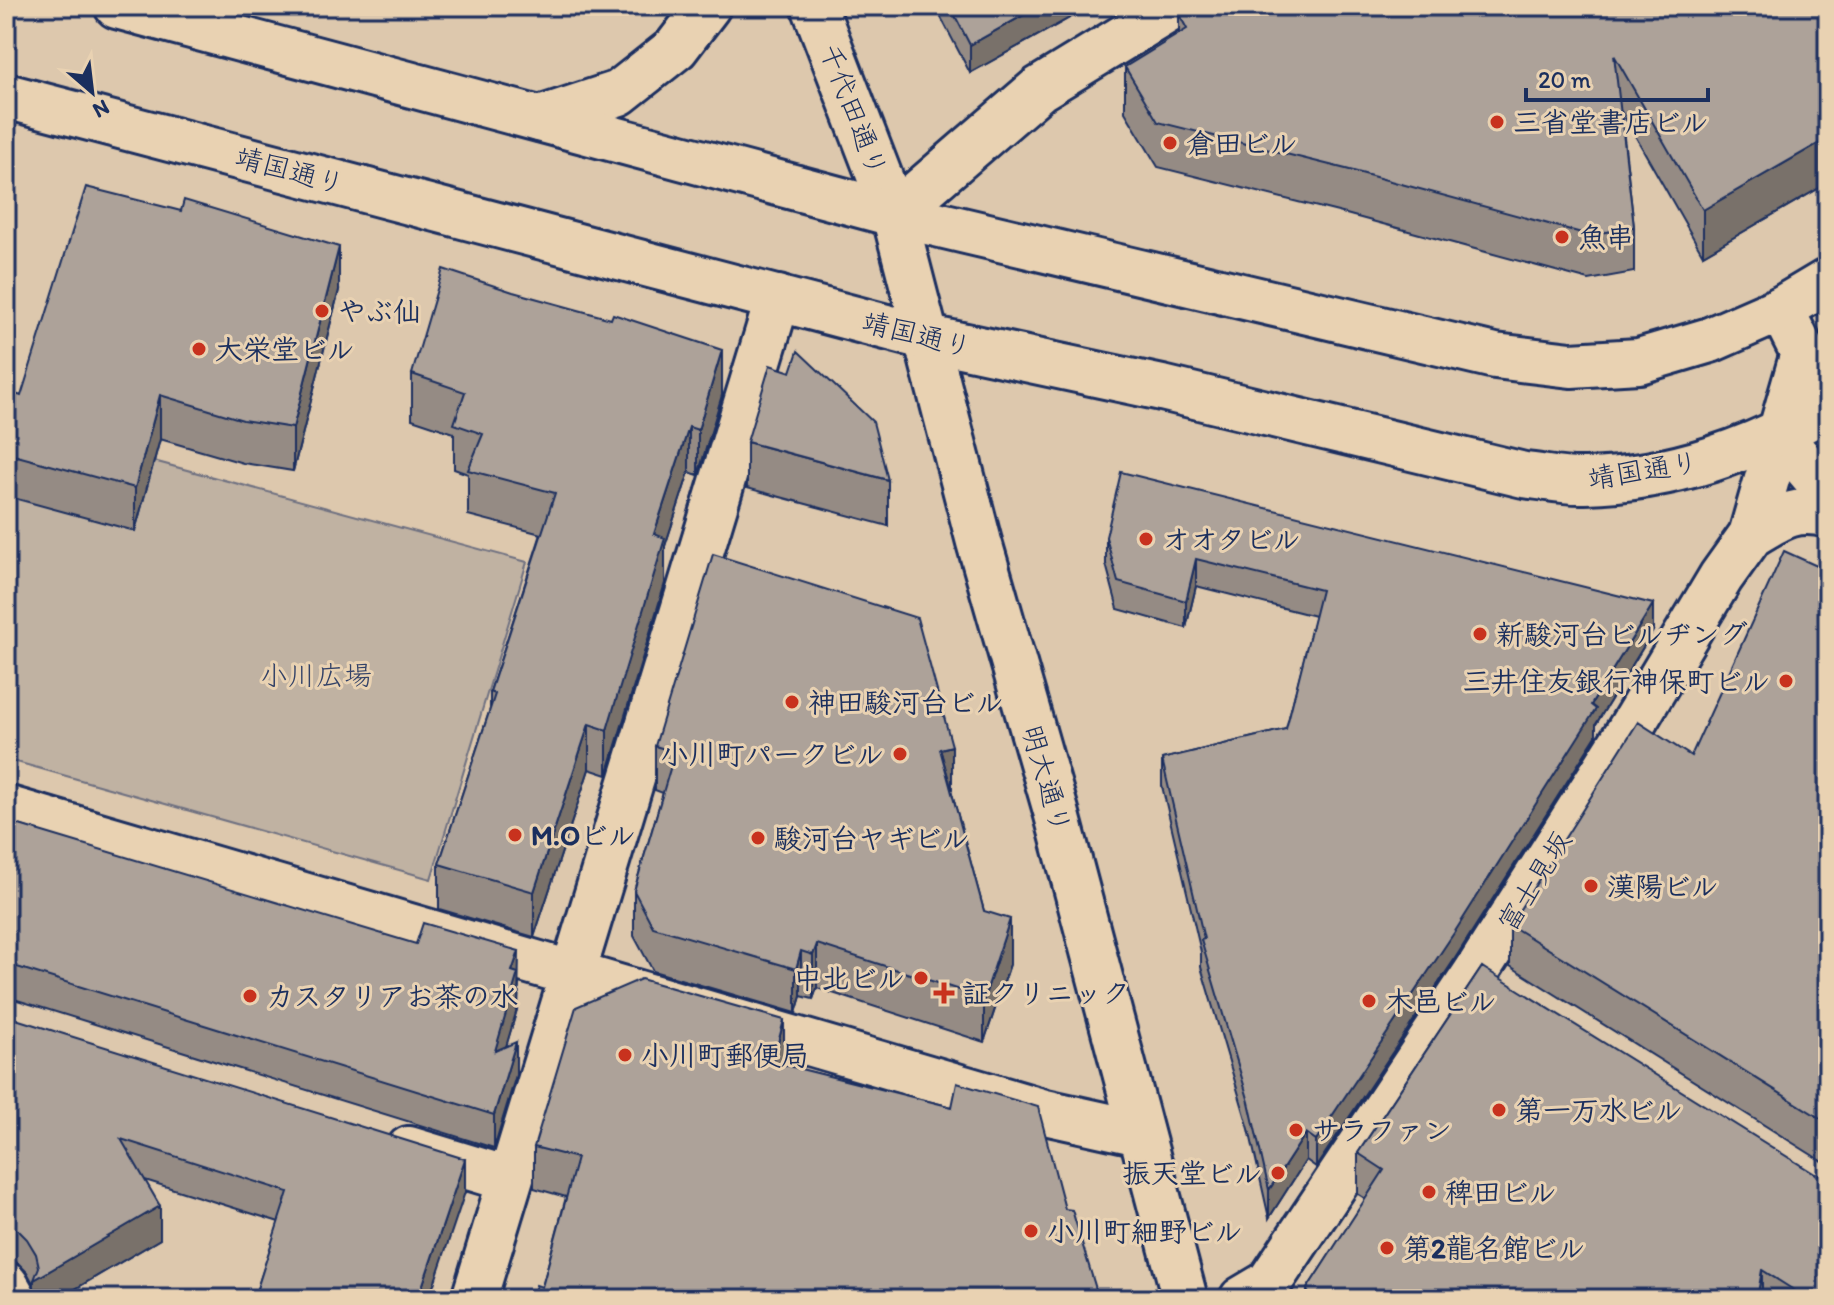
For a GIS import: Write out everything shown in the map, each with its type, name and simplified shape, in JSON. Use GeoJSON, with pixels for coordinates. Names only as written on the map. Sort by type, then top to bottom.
{"type":"FeatureCollection","features":[{"type":"Feature","properties":{"kind":"street"},"geometry":{"type":"LineString","coordinates":[[117,6],[894,214],[1495,356],[1571,365],[1639,361],[1710,340],[1781,309],[1828,281]]}},
{"type":"Feature","properties":{"kind":"street"},"geometry":{"type":"LineString","coordinates":[[540,119],[619,93],[676,48],[708,6]]}},
{"type":"Feature","properties":{"kind":"street","name":"千代田通り"},"geometry":{"type":"LineString","coordinates":[[814,6],[894,214]]}},
{"type":"Feature","properties":{"kind":"street"},"geometry":{"type":"LineString","coordinates":[[894,214],[1039,89],[1175,6]]}},
{"type":"Feature","properties":{"kind":"street","name":"靖国通り"},"geometry":{"type":"LineString","coordinates":[[6,96],[928,338],[1162,388],[1524,475],[1583,482],[1650,475],[1712,460],[1779,435],[1828,407]]}},
{"type":"Feature","properties":{"kind":"street","name":"明大通り"},"geometry":{"type":"LineString","coordinates":[[894,214],[979,542],[1056,811],[1185,1299]]}},
{"type":"Feature","properties":{"kind":"street"},"geometry":{"type":"LineString","coordinates":[[474,1299],[778,298]]}},
{"type":"Feature","properties":{"kind":"street","name":"富士見坂"},"geometry":{"type":"LineString","coordinates":[[1242,1299],[1269,1283],[1493,985],[1627,734],[1721,577],[1751,535],[1803,353],[1781,309]]}},
{"type":"Feature","properties":{"kind":"street"},"geometry":{"type":"LineString","coordinates":[[1779,435],[1828,493]]}},
{"type":"Feature","properties":{"kind":"street"},"geometry":{"type":"LineString","coordinates":[[1751,535],[1779,518],[1808,510],[1828,515]]}},
{"type":"Feature","properties":{"kind":"street"},"geometry":{"type":"LineString","coordinates":[[6,808],[1045,1112],[1140,1133]]}},
{"type":"Feature","properties":{"kind":"street"},"geometry":{"type":"LineString","coordinates":[[374,1138],[508,1179]]}},
{"type":"Feature","properties":{"kind":"street"},"geometry":{"type":"LineString","coordinates":[[6,1285],[14,1299]]}},
{"type":"Feature","properties":{"kind":"green space","name":"小川広場"},"geometry":{"type":"Polygon","coordinates":[[[6,421],[527,562],[431,879],[6,759],[6,421]]]}},
{"type":"Feature","properties":{"kind":"building"},"geometry":{"type":"Polygon","coordinates":[[[950,6],[1040,6],[970,45],[950,6]]]}},
{"type":"Feature","properties":{"kind":"building","name":"三省堂書店ビル"},"geometry":{"type":"Polygon","coordinates":[[[1193,6],[1828,6],[1828,138],[1703,210],[1614,55],[1634,227],[1589,235],[1158,122],[1125,67],[1187,29],[1179,14],[1193,6]]]}},
{"type":"Feature","properties":{"kind":"building"},"geometry":{"type":"Polygon","coordinates":[[[86,187],[181,211],[184,200],[339,247],[293,428],[243,420],[160,395],[135,488],[6,453],[7,391],[21,396],[86,187]]]}},
{"type":"Feature","properties":{"kind":"building"},"geometry":{"type":"Polygon","coordinates":[[[443,269],[611,319],[613,314],[722,350],[698,430],[689,427],[654,534],[665,538],[607,730],[589,724],[534,892],[439,864],[495,694],[490,692],[555,493],[468,470],[483,434],[454,424],[465,392],[412,374],[443,269]]]}},
{"type":"Feature","properties":{"kind":"building"},"geometry":{"type":"Polygon","coordinates":[[[798,351],[873,422],[888,480],[747,442],[770,365],[791,372],[798,351]]]}},
{"type":"Feature","properties":{"kind":"building"},"geometry":{"type":"Polygon","coordinates":[[[1121,472],[1653,604],[1591,705],[1596,709],[1454,933],[1316,1140],[1306,1133],[1269,1190],[1249,1102],[1201,940],[1204,939],[1162,759],[1286,729],[1321,590],[1196,559],[1186,601],[1118,582],[1106,537],[1121,472]]]}},
{"type":"Feature","properties":{"kind":"building"},"geometry":{"type":"Polygon","coordinates":[[[1784,551],[1828,571],[1828,1123],[1510,925],[1638,722],[1691,756],[1784,551]]]}},
{"type":"Feature","properties":{"kind":"building"},"geometry":{"type":"Polygon","coordinates":[[[713,554],[917,618],[952,746],[940,749],[984,911],[1010,919],[984,998],[817,944],[813,955],[801,951],[796,969],[653,927],[634,891],[675,752],[655,746],[713,554]]]}},
{"type":"Feature","properties":{"kind":"building"},"geometry":{"type":"Polygon","coordinates":[[[6,821],[416,944],[423,923],[519,951],[512,971],[518,973],[495,1051],[516,1042],[494,1115],[6,966],[6,821]]]}},
{"type":"Feature","properties":{"kind":"building"},"geometry":{"type":"Polygon","coordinates":[[[1482,967],[1815,1174],[1828,1177],[1828,1299],[1808,1299],[1762,1270],[1757,1299],[1310,1299],[1307,1289],[1384,1170],[1358,1153],[1482,967]]]}},
{"type":"Feature","properties":{"kind":"building"},"geometry":{"type":"Polygon","coordinates":[[[641,979],[784,1020],[773,1062],[952,1107],[957,1083],[1038,1107],[1065,1209],[1072,1210],[1099,1299],[532,1299],[536,1285],[542,1287],[577,1158],[534,1147],[576,1007],[641,979]]]}},
{"type":"Feature","properties":{"kind":"building"},"geometry":{"type":"Polygon","coordinates":[[[6,1016],[465,1159],[418,1299],[248,1299],[255,1295],[288,1192],[121,1139],[160,1206],[34,1280],[39,1267],[36,1254],[18,1230],[6,1227],[6,1016]]]}},
{"type":"Feature","properties":{"kind":"place","name":"三省堂書店ビル"},"geometry":{"type":"Point","coordinates":[1497,122]}},
{"type":"Feature","properties":{"kind":"place","name":"倉田ビル"},"geometry":{"type":"Point","coordinates":[1170,143]}},
{"type":"Feature","properties":{"kind":"place","name":"魚串"},"geometry":{"type":"Point","coordinates":[1562,237]}},
{"type":"Feature","properties":{"kind":"place","name":"やぶ仙"},"geometry":{"type":"Point","coordinates":[322,311]}},
{"type":"Feature","properties":{"kind":"place","name":"大栄堂ビル"},"geometry":{"type":"Point","coordinates":[199,349]}},
{"type":"Feature","properties":{"kind":"place","name":"オオタビル"},"geometry":{"type":"Point","coordinates":[1146,539]}},
{"type":"Feature","properties":{"kind":"place","name":"新駿河台ビルヂング"},"geometry":{"type":"Point","coordinates":[1480,634]}},
{"type":"Feature","properties":{"kind":"place","name":"三井住友銀行神保町ビル"},"geometry":{"type":"Point","coordinates":[1786,681]}},
{"type":"Feature","properties":{"kind":"place","name":"神田駿河台ビル"},"geometry":{"type":"Point","coordinates":[792,702]}},
{"type":"Feature","properties":{"kind":"place","name":"小川町パークビル"},"geometry":{"type":"Point","coordinates":[900,754]}},
{"type":"Feature","properties":{"kind":"place","name":"M.Oビル"},"geometry":{"type":"Point","coordinates":[515,835]}},
{"type":"Feature","properties":{"kind":"place","name":"駿河台ヤギビル"},"geometry":{"type":"Point","coordinates":[758,838]}},
{"type":"Feature","properties":{"kind":"place","name":"漢陽ビル"},"geometry":{"type":"Point","coordinates":[1591,886]}},
{"type":"Feature","properties":{"kind":"place","name":"中北ビル"},"geometry":{"type":"Point","coordinates":[921,978]}},
{"type":"Feature","properties":{"kind":"place","name":"証クリニック"},"geometry":{"type":"Point","coordinates":[944,993]}},
{"type":"Feature","properties":{"kind":"place","name":"カスタリアお茶の水"},"geometry":{"type":"Point","coordinates":[250,996]}},
{"type":"Feature","properties":{"kind":"place","name":"木邑ビル"},"geometry":{"type":"Point","coordinates":[1369,1001]}},
{"type":"Feature","properties":{"kind":"place","name":"小川町郵便局"},"geometry":{"type":"Point","coordinates":[625,1055]}},
{"type":"Feature","properties":{"kind":"place","name":"第一万水ビル"},"geometry":{"type":"Point","coordinates":[1499,1110]}},
{"type":"Feature","properties":{"kind":"place","name":"サラファン"},"geometry":{"type":"Point","coordinates":[1296,1130]}},
{"type":"Feature","properties":{"kind":"place","name":"振天堂ビル"},"geometry":{"type":"Point","coordinates":[1278,1173]}},
{"type":"Feature","properties":{"kind":"place","name":"稗田ビル"},"geometry":{"type":"Point","coordinates":[1429,1192]}},
{"type":"Feature","properties":{"kind":"place","name":"小川町細野ビル"},"geometry":{"type":"Point","coordinates":[1031,1231]}},
{"type":"Feature","properties":{"kind":"place","name":"第2龍名館ビル"},"geometry":{"type":"Point","coordinates":[1387,1248]}}]}
